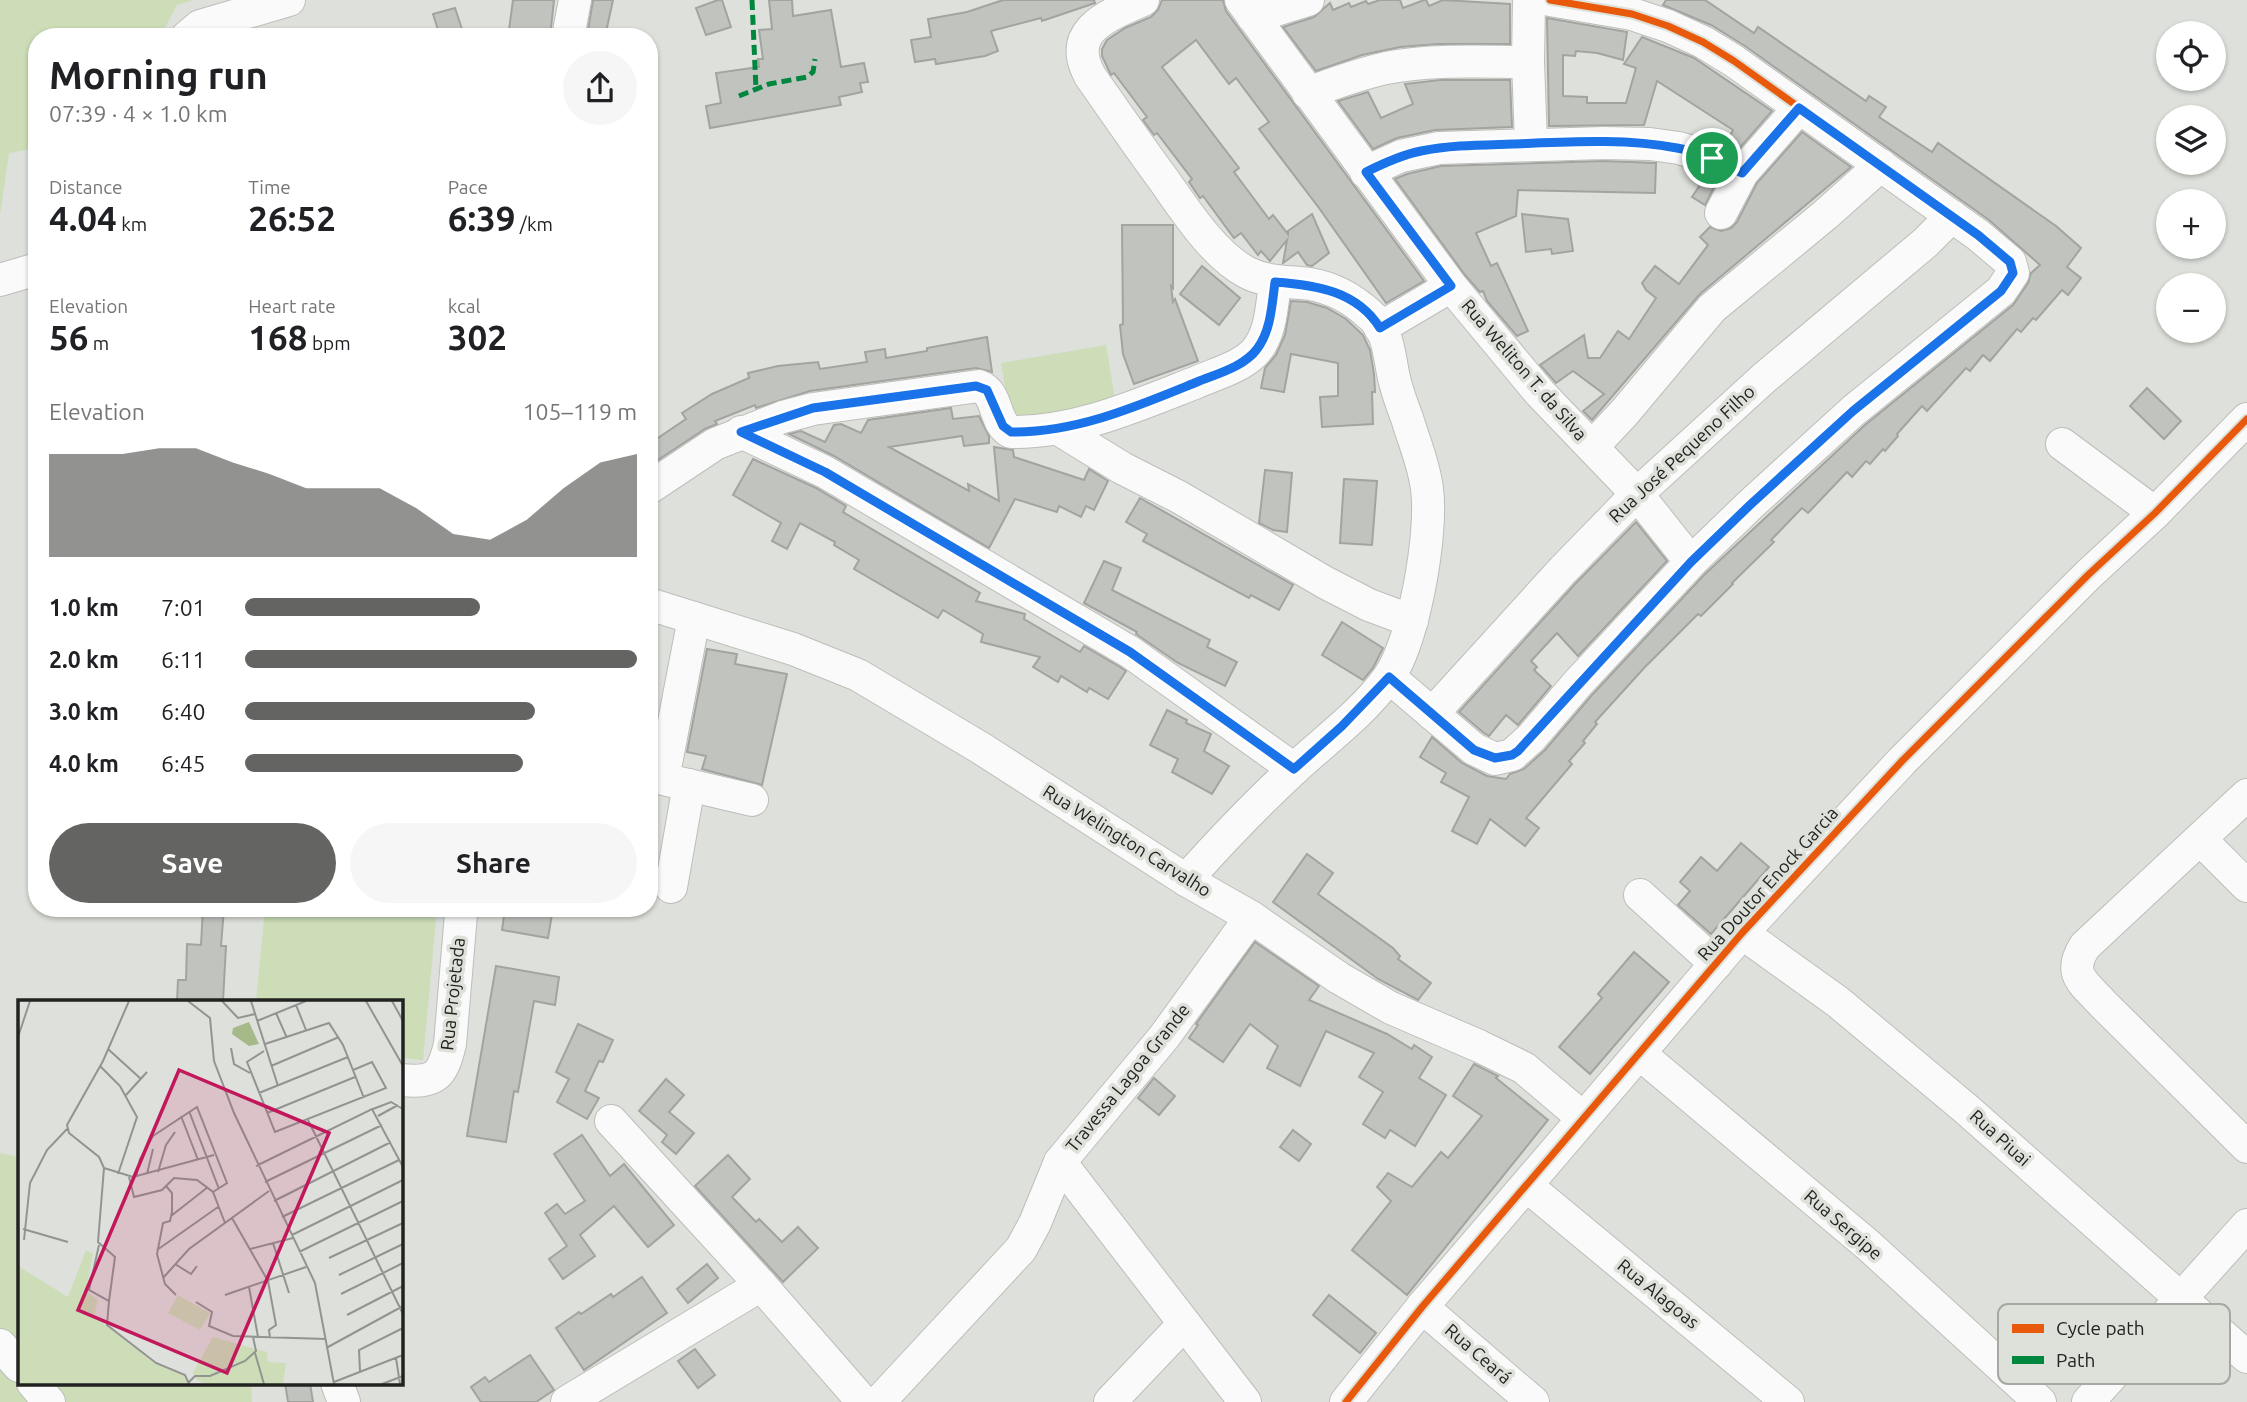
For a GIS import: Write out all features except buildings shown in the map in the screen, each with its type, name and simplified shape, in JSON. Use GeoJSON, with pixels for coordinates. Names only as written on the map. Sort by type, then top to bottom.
{"type":"FeatureCollection","features":[{"type":"Feature","properties":{"kind":"street"},"geometry":{"type":"LineString","coordinates":[[198,28],[289,0]]}},
{"type":"Feature","properties":{"kind":"street"},"geometry":{"type":"LineString","coordinates":[[570,28],[575,0]]}},
{"type":"Feature","properties":{"kind":"street"},"geometry":{"type":"LineString","coordinates":[[1143,0],[1109,16],[1093,28],[1082,46],[1084,62],[1090,76],[1202,230],[1237,267],[1275,282],[1309,284],[1330,289],[1373,317],[1389,349],[1394,377],[1420,454],[1429,511],[1426,547],[1412,621],[1404,648],[1389,677],[1342,726],[1238,822],[1186,880]]}},
{"type":"Feature","properties":{"kind":"street"},"geometry":{"type":"LineString","coordinates":[[1247,8],[1308,0]]}},
{"type":"Feature","properties":{"kind":"street"},"geometry":{"type":"LineString","coordinates":[[1529,0],[1531,143]]}},
{"type":"Feature","properties":{"kind":"street"},"geometry":{"type":"LineString","coordinates":[[1389,677],[1462,740],[1488,757],[1512,755],[1531,738],[1578,683],[1691,562],[1844,419],[2001,291],[2013,273],[2010,262],[1952,216],[1734,61],[1668,26],[1632,14],[1550,0]]}},
{"type":"Feature","properties":{"kind":"street","name":"Rua Weliton T. da Silva"},"geometry":{"type":"LineString","coordinates":[[1247,8],[1451,286],[1540,393],[1637,494],[1691,562]]}},
{"type":"Feature","properties":{"kind":"street"},"geometry":{"type":"LineString","coordinates":[[1308,93],[1347,79],[1414,64],[1528,62]]}},
{"type":"Feature","properties":{"kind":"street"},"geometry":{"type":"LineString","coordinates":[[1721,213],[1742,173],[1799,108]]}},
{"type":"Feature","properties":{"kind":"street"},"geometry":{"type":"LineString","coordinates":[[1366,172],[1401,156],[1455,146],[1603,143],[1679,148],[1712,158],[1742,173]]}},
{"type":"Feature","properties":{"kind":"street"},"geometry":{"type":"LineString","coordinates":[[1592,447],[1625,413],[1712,308],[1881,165]]}},
{"type":"Feature","properties":{"kind":"street","name":"Rua José Pequeno Filho"},"geometry":{"type":"LineString","coordinates":[[1432,713],[1637,494],[1773,369],[1895,268],[1952,216]]}},
{"type":"Feature","properties":{"kind":"street"},"geometry":{"type":"LineString","coordinates":[[0,280],[28,272]]}},
{"type":"Feature","properties":{"kind":"street"},"geometry":{"type":"LineString","coordinates":[[658,482],[715,444],[741,432],[813,408],[976,386],[987,390],[1003,426],[1009,432],[1057,428],[1126,410],[1241,363],[1254,353],[1265,335],[1275,282]]}},
{"type":"Feature","properties":{"kind":"street"},"geometry":{"type":"LineString","coordinates":[[1380,328],[1451,286]]}},
{"type":"Feature","properties":{"kind":"street","name":"Rua Doutor Enock Garcia"},"geometry":{"type":"LineString","coordinates":[[1346,1402],[1422,1307],[1742,933],[1902,761],[2247,419]]}},
{"type":"Feature","properties":{"kind":"street"},"geometry":{"type":"LineString","coordinates":[[1057,428],[1122,468],[1180,497],[1326,583],[1369,605],[1412,621]]}},
{"type":"Feature","properties":{"kind":"street"},"geometry":{"type":"LineString","coordinates":[[741,432],[825,472],[1130,652],[1294,769]]}},
{"type":"Feature","properties":{"kind":"street"},"geometry":{"type":"LineString","coordinates":[[2062,444],[2155,513]]}},
{"type":"Feature","properties":{"kind":"street","name":"Rua Welington Carvalho"},"geometry":{"type":"LineString","coordinates":[[658,607],[793,649],[858,674],[979,747],[1186,880],[1251,917],[1339,978],[1391,1008],[1479,1045],[1524,1068],[1583,1118]]}},
{"type":"Feature","properties":{"kind":"street"},"geometry":{"type":"LineString","coordinates":[[694,618],[663,779],[752,800]]}},
{"type":"Feature","properties":{"kind":"street"},"geometry":{"type":"LineString","coordinates":[[671,887],[689,785]]}},
{"type":"Feature","properties":{"kind":"street"},"geometry":{"type":"LineString","coordinates":[[2247,795],[2085,946],[2077,958],[2076,967],[2081,978],[2102,1003],[2247,1147]]}},
{"type":"Feature","properties":{"kind":"street"},"geometry":{"type":"LineString","coordinates":[[2201,840],[2247,886]]}},
{"type":"Feature","properties":{"kind":"street"},"geometry":{"type":"LineString","coordinates":[[1640,895],[1716,964]]}},
{"type":"Feature","properties":{"kind":"street","name":"Rua Projetada"},"geometry":{"type":"LineString","coordinates":[[402,1080],[430,1080],[439,1075],[446,1061],[450,1044],[461,917]]}},
{"type":"Feature","properties":{"kind":"street","name":"Travessa Lagoa Grande"},"geometry":{"type":"LineString","coordinates":[[879,1402],[1021,1249],[1035,1223],[1060,1162],[1164,1037],[1251,917]]}},
{"type":"Feature","properties":{"kind":"street","name":"Rua Piuai"},"geometry":{"type":"LineString","coordinates":[[1742,933],[1838,1002],[1955,1099],[2186,1304]]}},
{"type":"Feature","properties":{"kind":"street","name":"Rua Sergipe"},"geometry":{"type":"LineString","coordinates":[[1640,1054],[1868,1245],[1998,1364]]}},
{"type":"Feature","properties":{"kind":"street"},"geometry":{"type":"LineString","coordinates":[[611,1121],[761,1285],[863,1402]]}},
{"type":"Feature","properties":{"kind":"street"},"geometry":{"type":"LineString","coordinates":[[1060,1162],[1245,1402]]}},
{"type":"Feature","properties":{"kind":"street","name":"Rua Alagoas"},"geometry":{"type":"LineString","coordinates":[[1527,1186],[1788,1402]]}},
{"type":"Feature","properties":{"kind":"street"},"geometry":{"type":"LineString","coordinates":[[2177,1304],[2247,1225]]}},
{"type":"Feature","properties":{"kind":"street"},"geometry":{"type":"LineString","coordinates":[[567,1402],[761,1285]]}},
{"type":"Feature","properties":{"kind":"street","name":"Rua Ceará"},"geometry":{"type":"LineString","coordinates":[[1422,1307],[1534,1402]]}},
{"type":"Feature","properties":{"kind":"street"},"geometry":{"type":"LineString","coordinates":[[1110,1402],[1184,1324]]}},
{"type":"Feature","properties":{"kind":"street","name":"Rua Piuai"},"geometry":{"type":"LineString","coordinates":[[2230,1342],[2247,1357]]}},
{"type":"Feature","properties":{"kind":"street"},"geometry":{"type":"LineString","coordinates":[[0,1345],[18,1365]]}},
{"type":"Feature","properties":{"kind":"street"},"geometry":{"type":"LineString","coordinates":[[34,1384],[50,1402]]}},
{"type":"Feature","properties":{"kind":"street"},"geometry":{"type":"LineString","coordinates":[[337,1384],[344,1402]]}},
{"type":"Feature","properties":{"kind":"street","name":"Rua Sergipe"},"geometry":{"type":"LineString","coordinates":[[2020,1384],[2040,1402]]}},
{"type":"Feature","properties":{"kind":"street"},"geometry":{"type":"LineString","coordinates":[[2088,1402],[2104,1384]]}},
{"type":"Feature","properties":{"kind":"green space"},"geometry":{"type":"Polygon","coordinates":[[[0,0],[193,0],[177,5],[165,28],[28,28],[28,150],[9,153],[0,215],[0,0]]]}},
{"type":"Feature","properties":{"kind":"green space"},"geometry":{"type":"Polygon","coordinates":[[[1106,345],[1117,411],[1012,428],[1001,363],[1106,345]]]}},
{"type":"Feature","properties":{"kind":"green space"},"geometry":{"type":"Polygon","coordinates":[[[264,917],[436,917],[423,1060],[402,1058],[402,1000],[256,1000],[264,917]]]}},
{"type":"Feature","properties":{"kind":"green space"},"geometry":{"type":"Polygon","coordinates":[[[0,1153],[18,1157],[18,1384],[251,1384],[252,1402],[0,1402],[0,1153]]]}},
{"type":"Feature","properties":{"kind":"marked path"},"geometry":{"type":"LineString","coordinates":[[752,0],[756,89]]}},
{"type":"Feature","properties":{"kind":"marked path"},"geometry":{"type":"LineString","coordinates":[[739,96],[769,84],[807,77],[813,72],[815,59]]}},
{"type":"Feature","properties":{"kind":"cycle path"},"geometry":{"type":"LineString","coordinates":[[1389,677],[1474,749],[1495,759],[1512,755],[1531,738],[1578,683],[1691,562],[1750,505],[1853,411],[2001,291],[2013,273],[2010,262],[1978,235],[1734,61],[1703,42],[1632,14],[1550,0]]}},
{"type":"Feature","properties":{"kind":"cycle path"},"geometry":{"type":"LineString","coordinates":[[1346,1402],[1422,1307],[1742,933],[1902,761],[2247,419]]}},
{"type":"Feature","properties":{"kind":"route"},"geometry":{"type":"LineString","coordinates":[[1799,108],[1978,235],[2010,262],[2012,275],[2001,291],[1853,411],[1750,505],[1691,562],[1522,747],[1507,757],[1488,757],[1474,750],[1389,677],[1368,701],[1294,769],[1130,652],[825,472],[741,432],[813,408],[976,386],[987,390],[1003,426],[1014,433],[1057,428],[1097,419],[1157,398],[1249,358],[1265,335],[1275,282],[1309,284],[1330,289],[1361,307],[1373,317],[1380,328],[1451,286],[1366,172],[1401,156],[1455,146],[1603,143],[1650,144],[1679,148],[1712,158],[1742,173],[1799,108]]}}]}
